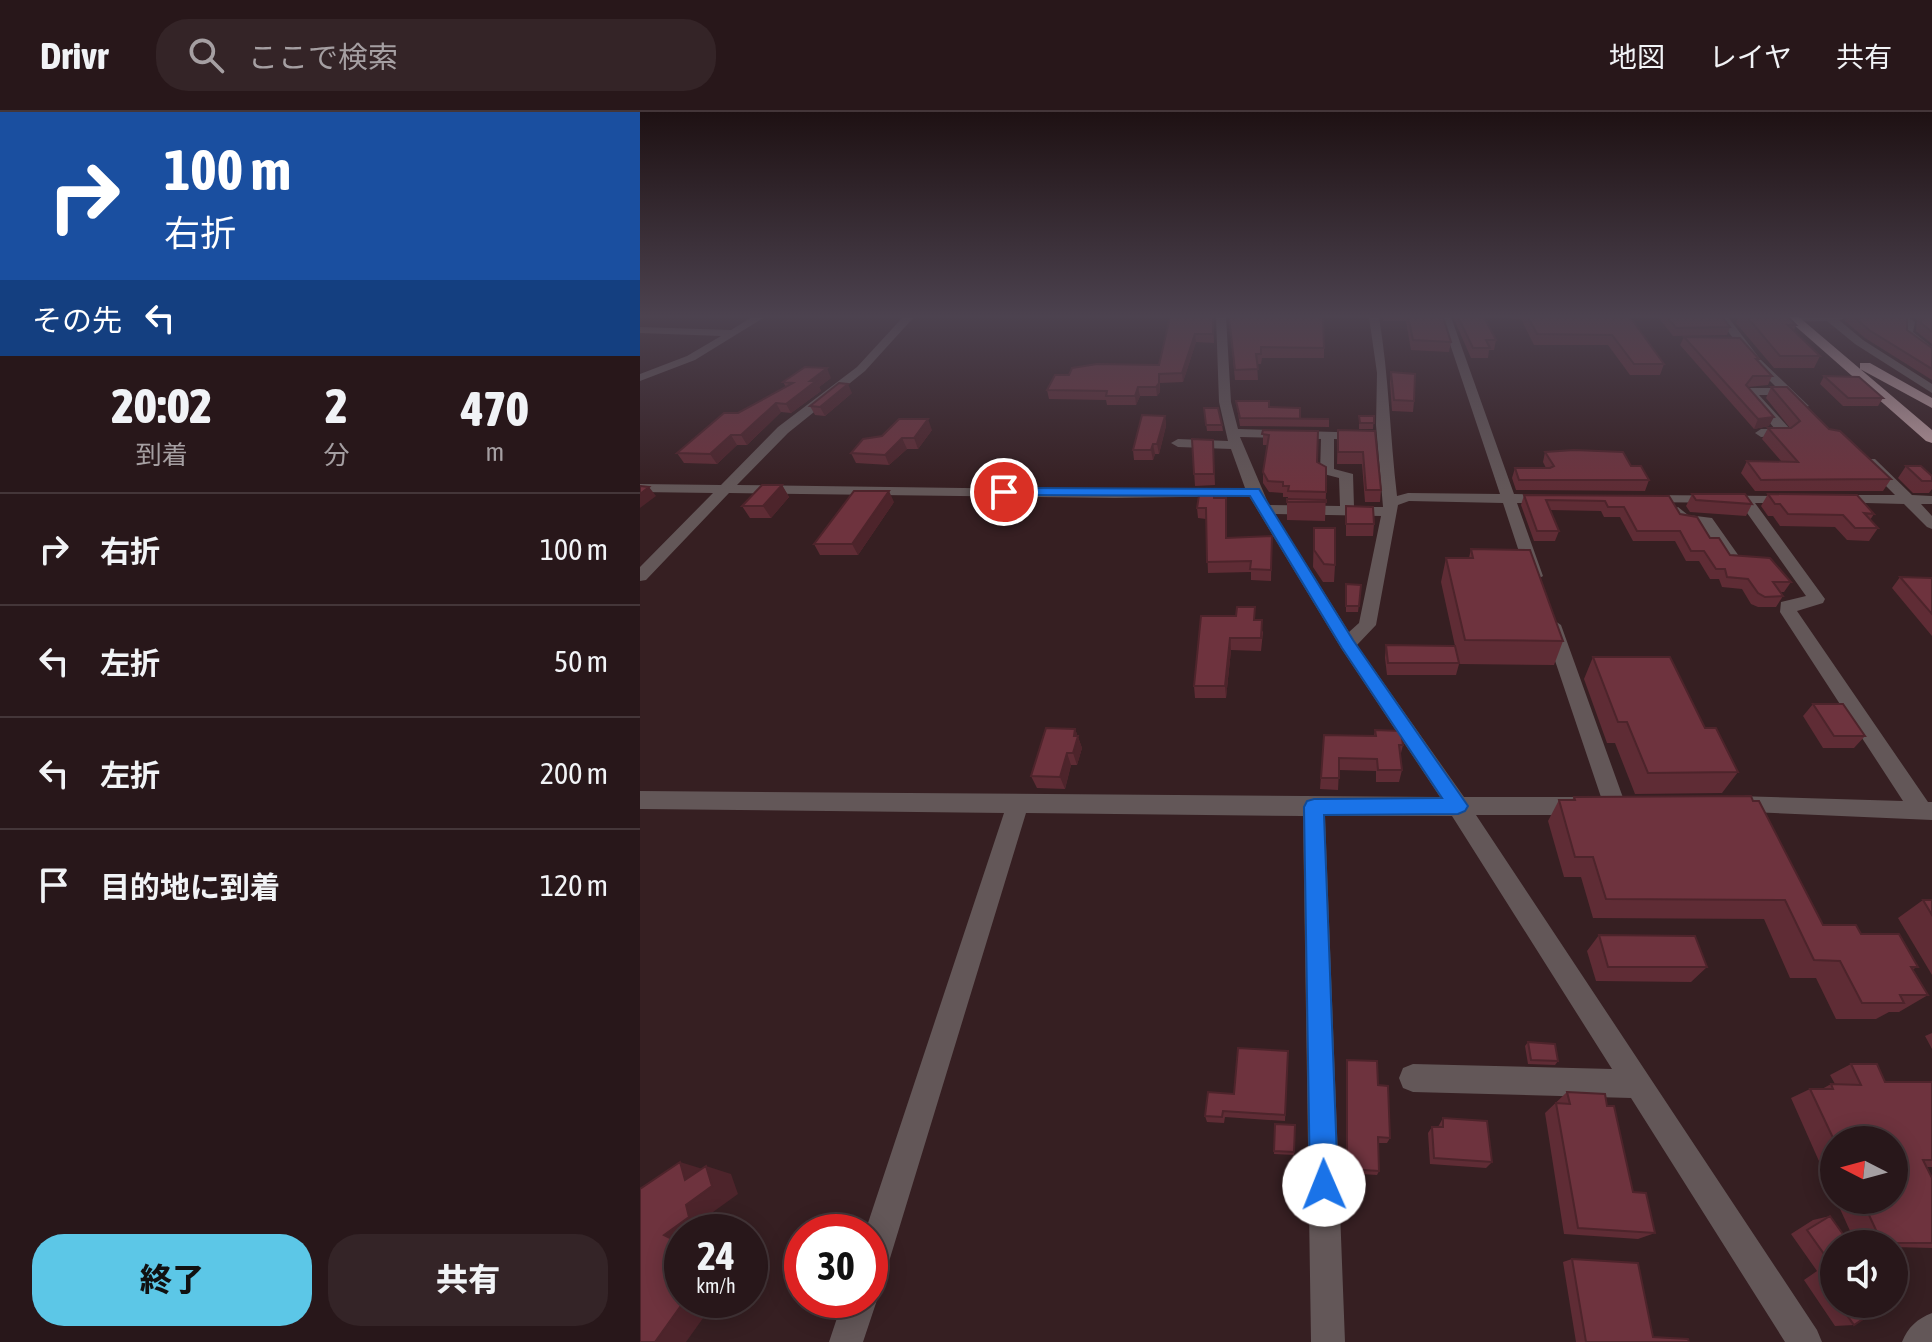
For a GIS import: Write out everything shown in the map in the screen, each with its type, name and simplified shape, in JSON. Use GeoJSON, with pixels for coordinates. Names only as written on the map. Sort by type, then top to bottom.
{"type":"FeatureCollection","features":[{"type":"Feature","properties":{"kind":"highway"},"geometry":{"type":"LineString","coordinates":[[1862,374],[1932,438]]}},
{"type":"Feature","properties":{"kind":"highway"},"geometry":{"type":"LineString","coordinates":[[1874,374],[1932,421]]}},
{"type":"Feature","properties":{"kind":"highway"},"geometry":{"type":"LineString","coordinates":[[1880,374],[1932,404]]}},
{"type":"Feature","properties":{"kind":"street"},"geometry":{"type":"LineString","coordinates":[[640,576],[783,430],[854,374]]}},
{"type":"Feature","properties":{"kind":"street"},"geometry":{"type":"LineString","coordinates":[[1222,374],[1234,439],[1259,500],[1347,644],[1458,806],[1805,1342]]}},
{"type":"Feature","properties":{"kind":"street"},"geometry":{"type":"LineString","coordinates":[[1347,644],[1367,625],[1390,508],[1383,436],[1383,374]]}},
{"type":"Feature","properties":{"kind":"street"},"geometry":{"type":"LineString","coordinates":[[1466,374],[1538,587]]}},
{"type":"Feature","properties":{"kind":"street"},"geometry":{"type":"LineString","coordinates":[[1771,374],[1814,417]]}},
{"type":"Feature","properties":{"kind":"street"},"geometry":{"type":"LineString","coordinates":[[1909,374],[1932,389]]}},
{"type":"Feature","properties":{"kind":"street"},"geometry":{"type":"LineString","coordinates":[[1761,433],[1785,432],[1750,392],[1787,391]]}},
{"type":"Feature","properties":{"kind":"street"},"geometry":{"type":"LineString","coordinates":[[1328,436],[1327,473],[1346,474],[1347,511]]}},
{"type":"Feature","properties":{"kind":"street"},"geometry":{"type":"LineString","coordinates":[[1178,443],[1383,436]]}},
{"type":"Feature","properties":{"kind":"street"},"geometry":{"type":"LineString","coordinates":[[1864,456],[1932,524]]}},
{"type":"Feature","properties":{"kind":"street"},"geometry":{"type":"LineString","coordinates":[[640,488],[1259,500],[1347,511],[1390,508],[1408,497],[1567,499]]}},
{"type":"Feature","properties":{"kind":"street"},"geometry":{"type":"LineString","coordinates":[[1626,499],[1932,500]]}},
{"type":"Feature","properties":{"kind":"street"},"geometry":{"type":"LineString","coordinates":[[1671,499],[1683,519],[1707,521],[1733,560],[1789,561]]}},
{"type":"Feature","properties":{"kind":"street"},"geometry":{"type":"LineString","coordinates":[[1744,499],[1817,599],[1787,606],[1789,612],[1927,811]]}},
{"type":"Feature","properties":{"kind":"street"},"geometry":{"type":"LineString","coordinates":[[640,800],[1314,807],[1623,806],[1549,616]]}},
{"type":"Feature","properties":{"kind":"street"},"geometry":{"type":"LineString","coordinates":[[887,1214],[1018,802]]}},
{"type":"Feature","properties":{"kind":"street"},"geometry":{"type":"LineString","coordinates":[[1710,805],[1927,811]]}},
{"type":"Feature","properties":{"kind":"street"},"geometry":{"type":"LineString","coordinates":[[1314,807],[1328,1342]]}},
{"type":"Feature","properties":{"kind":"street"},"geometry":{"type":"LineString","coordinates":[[1413,1078],[1638,1084]]}},
{"type":"Feature","properties":{"kind":"street"},"geometry":{"type":"LineString","coordinates":[[846,1342],[854,1318]]}},
{"type":"Feature","properties":{"kind":"street"},"geometry":{"type":"LineString","coordinates":[[1919,1342],[1932,1330]]}},
{"type":"Feature","properties":{"kind":"building"},"geometry":{"type":"Polygon","coordinates":[[[794,374],[819,374],[810,381],[816,381],[786,404],[776,403],[741,435],[731,435],[710,454],[677,453],[724,413],[738,413],[793,383],[783,382],[794,374]]]}},
{"type":"Feature","properties":{"kind":"building"},"geometry":{"type":"Polygon","coordinates":[[[1159,374],[1159,383],[1156,387],[1138,387],[1135,396],[1106,396],[1107,391],[1047,390],[1055,375],[1159,374]]]}},
{"type":"Feature","properties":{"kind":"building"},"geometry":{"type":"Polygon","coordinates":[[[1391,374],[1415,374],[1414,401],[1394,400],[1391,374]]]}},
{"type":"Feature","properties":{"kind":"building"},"geometry":{"type":"Polygon","coordinates":[[[1718,374],[1772,376],[1753,376],[1746,385],[1774,417],[1758,419],[1718,374]]]}},
{"type":"Feature","properties":{"kind":"building"},"geometry":{"type":"Polygon","coordinates":[[[1824,376],[1859,377],[1883,398],[1848,398],[1824,376]]]}},
{"type":"Feature","properties":{"kind":"building"},"geometry":{"type":"Polygon","coordinates":[[[839,383],[848,384],[820,407],[810,406],[839,383]]]}},
{"type":"Feature","properties":{"kind":"building"},"geometry":{"type":"Polygon","coordinates":[[[1771,387],[1787,387],[1829,429],[1840,431],[1891,479],[1761,480],[1747,461],[1798,462],[1768,428],[1791,428],[1800,421],[1771,387]]]}},
{"type":"Feature","properties":{"kind":"building"},"geometry":{"type":"Polygon","coordinates":[[[1236,401],[1269,401],[1269,407],[1300,408],[1300,419],[1240,418],[1236,401]]]}},
{"type":"Feature","properties":{"kind":"building"},"geometry":{"type":"Polygon","coordinates":[[[1204,408],[1218,408],[1222,425],[1206,425],[1204,408]]]}},
{"type":"Feature","properties":{"kind":"building"},"geometry":{"type":"Polygon","coordinates":[[[1142,415],[1165,416],[1157,444],[1153,444],[1151,450],[1133,450],[1142,415]]]}},
{"type":"Feature","properties":{"kind":"building"},"geometry":{"type":"Polygon","coordinates":[[[1359,416],[1374,416],[1374,423],[1360,423],[1359,416]]]}},
{"type":"Feature","properties":{"kind":"building"},"geometry":{"type":"Polygon","coordinates":[[[899,419],[928,419],[914,438],[902,438],[885,455],[851,453],[863,439],[882,436],[899,419]]]}},
{"type":"Feature","properties":{"kind":"building"},"geometry":{"type":"Polygon","coordinates":[[[1263,430],[1318,431],[1317,462],[1326,467],[1326,492],[1288,491],[1289,486],[1283,486],[1283,482],[1268,481],[1263,472],[1269,435],[1262,434],[1263,430]]]}},
{"type":"Feature","properties":{"kind":"building"},"geometry":{"type":"Polygon","coordinates":[[[1338,430],[1375,431],[1381,490],[1366,490],[1363,452],[1338,452],[1338,430]]]}},
{"type":"Feature","properties":{"kind":"building"},"geometry":{"type":"Polygon","coordinates":[[[1192,439],[1213,440],[1214,474],[1194,474],[1192,439]]]}},
{"type":"Feature","properties":{"kind":"building"},"geometry":{"type":"Polygon","coordinates":[[[1545,452],[1623,452],[1631,466],[1641,466],[1649,480],[1519,480],[1515,468],[1550,468],[1554,466],[1545,452]]]}},
{"type":"Feature","properties":{"kind":"building"},"geometry":{"type":"Polygon","coordinates":[[[1906,466],[1921,466],[1932,476],[1932,481],[1922,481],[1906,466]]]}},
{"type":"Feature","properties":{"kind":"building"},"geometry":{"type":"Polygon","coordinates":[[[762,485],[782,485],[763,506],[742,506],[762,485]]]}},
{"type":"Feature","properties":{"kind":"building"},"geometry":{"type":"Polygon","coordinates":[[[1200,489],[1214,489],[1214,498],[1226,498],[1226,538],[1272,536],[1271,570],[1250,569],[1251,561],[1207,562],[1206,508],[1197,508],[1200,489]]]}},
{"type":"Feature","properties":{"kind":"building"},"geometry":{"type":"Polygon","coordinates":[[[854,491],[889,491],[852,544],[814,544],[854,491]]]}},
{"type":"Feature","properties":{"kind":"building"},"geometry":{"type":"Polygon","coordinates":[[[1692,494],[1745,494],[1752,504],[1696,500],[1692,494]]]}},
{"type":"Feature","properties":{"kind":"building"},"geometry":{"type":"Polygon","coordinates":[[[1768,494],[1857,495],[1874,514],[1864,513],[1878,528],[1855,528],[1843,515],[1788,514],[1768,494]]]}},
{"type":"Feature","properties":{"kind":"building"},"geometry":{"type":"Polygon","coordinates":[[[1524,495],[1669,496],[1680,514],[1697,517],[1710,538],[1719,538],[1730,555],[1770,558],[1791,582],[1773,582],[1783,596],[1765,597],[1748,579],[1727,577],[1725,569],[1716,569],[1704,551],[1691,551],[1680,531],[1637,531],[1624,507],[1608,507],[1605,501],[1546,500],[1559,531],[1537,531],[1524,495]]]}},
{"type":"Feature","properties":{"kind":"building"},"geometry":{"type":"Polygon","coordinates":[[[1287,499],[1326,500],[1326,502],[1287,502],[1287,499]]]}},
{"type":"Feature","properties":{"kind":"building"},"geometry":{"type":"Polygon","coordinates":[[[1346,506],[1373,507],[1374,524],[1346,524],[1346,506]]]}},
{"type":"Feature","properties":{"kind":"building"},"geometry":{"type":"Polygon","coordinates":[[[1314,528],[1335,528],[1335,565],[1324,564],[1314,550],[1314,528]]]}},
{"type":"Feature","properties":{"kind":"building"},"geometry":{"type":"Polygon","coordinates":[[[1471,549],[1530,550],[1563,641],[1465,640],[1446,558],[1473,558],[1471,549]]]}},
{"type":"Feature","properties":{"kind":"building"},"geometry":{"type":"Polygon","coordinates":[[[1900,577],[1932,578],[1932,614],[1900,577]]]}},
{"type":"Feature","properties":{"kind":"building"},"geometry":{"type":"Polygon","coordinates":[[[1346,584],[1361,585],[1359,606],[1346,606],[1346,584]]]}},
{"type":"Feature","properties":{"kind":"building"},"geometry":{"type":"Polygon","coordinates":[[[1237,607],[1255,607],[1254,620],[1262,620],[1261,638],[1230,638],[1225,686],[1194,686],[1201,616],[1236,616],[1237,607]]]}},
{"type":"Feature","properties":{"kind":"building"},"geometry":{"type":"Polygon","coordinates":[[[1386,645],[1455,646],[1459,663],[1388,663],[1386,645]]]}},
{"type":"Feature","properties":{"kind":"building"},"geometry":{"type":"Polygon","coordinates":[[[1593,657],[1670,657],[1705,728],[1716,728],[1738,772],[1648,773],[1627,722],[1618,722],[1593,657]]]}},
{"type":"Feature","properties":{"kind":"building"},"geometry":{"type":"Polygon","coordinates":[[[1813,704],[1843,704],[1865,736],[1834,736],[1813,704]]]}},
{"type":"Feature","properties":{"kind":"building"},"geometry":{"type":"Polygon","coordinates":[[[1046,728],[1075,729],[1074,736],[1078,736],[1073,753],[1067,753],[1060,777],[1031,776],[1046,728]]]}},
{"type":"Feature","properties":{"kind":"building"},"geometry":{"type":"Polygon","coordinates":[[[1375,730],[1401,731],[1402,770],[1378,770],[1377,759],[1339,758],[1339,778],[1321,778],[1324,735],[1376,736],[1375,730]]]}},
{"type":"Feature","properties":{"kind":"building"},"geometry":{"type":"Polygon","coordinates":[[[1751,796],[1753,801],[1759,801],[1823,925],[1856,925],[1861,934],[1899,934],[1918,967],[1911,967],[1928,995],[1900,995],[1904,1003],[1862,1003],[1840,961],[1814,960],[1785,900],[1606,899],[1593,857],[1575,857],[1559,800],[1575,800],[1574,797],[1751,796]]]}},
{"type":"Feature","properties":{"kind":"building"},"geometry":{"type":"Polygon","coordinates":[[[1923,900],[1932,900],[1932,915],[1923,900]]]}},
{"type":"Feature","properties":{"kind":"building"},"geometry":{"type":"Polygon","coordinates":[[[1599,935],[1695,936],[1707,967],[1608,967],[1599,935]]]}},
{"type":"Feature","properties":{"kind":"building"},"geometry":{"type":"Polygon","coordinates":[[[1528,1042],[1555,1044],[1558,1061],[1531,1060],[1528,1042]]]}},
{"type":"Feature","properties":{"kind":"building"},"geometry":{"type":"Polygon","coordinates":[[[1238,1048],[1288,1051],[1285,1115],[1223,1111],[1222,1117],[1205,1116],[1208,1092],[1234,1094],[1238,1048]]]}},
{"type":"Feature","properties":{"kind":"building"},"geometry":{"type":"Polygon","coordinates":[[[1347,1060],[1377,1061],[1378,1085],[1388,1086],[1390,1138],[1378,1137],[1379,1171],[1347,1169],[1347,1060]]]}},
{"type":"Feature","properties":{"kind":"building"},"geometry":{"type":"Polygon","coordinates":[[[1851,1064],[1877,1064],[1885,1082],[1932,1082],[1932,1160],[1923,1160],[1932,1178],[1932,1243],[1908,1243],[1908,1230],[1876,1230],[1869,1214],[1908,1214],[1908,1126],[1827,1126],[1810,1089],[1833,1089],[1831,1084],[1861,1085],[1851,1064]]]}},
{"type":"Feature","properties":{"kind":"building"},"geometry":{"type":"Polygon","coordinates":[[[1567,1092],[1605,1094],[1607,1106],[1614,1106],[1633,1192],[1646,1193],[1655,1233],[1578,1228],[1556,1103],[1570,1104],[1567,1092]]]}},
{"type":"Feature","properties":{"kind":"building"},"geometry":{"type":"Polygon","coordinates":[[[1443,1118],[1487,1121],[1492,1162],[1434,1158],[1432,1127],[1443,1127],[1443,1118]]]}},
{"type":"Feature","properties":{"kind":"building"},"geometry":{"type":"Polygon","coordinates":[[[1275,1124],[1295,1125],[1294,1152],[1274,1151],[1275,1124]]]}},
{"type":"Feature","properties":{"kind":"building"},"geometry":{"type":"Polygon","coordinates":[[[680,1162],[685,1180],[706,1166],[712,1186],[686,1205],[688,1214],[664,1214],[664,1318],[672,1318],[655,1342],[640,1342],[640,1189],[680,1162]]]}},
{"type":"Feature","properties":{"kind":"building"},"geometry":{"type":"Polygon","coordinates":[[[1830,1216],[1840,1230],[1820,1230],[1820,1248],[1807,1230],[1830,1216]]]}},
{"type":"Feature","properties":{"kind":"building"},"geometry":{"type":"Polygon","coordinates":[[[1572,1259],[1638,1263],[1653,1337],[1688,1339],[1689,1342],[1586,1342],[1572,1259]]]}},
{"type":"Feature","properties":{"kind":"building"},"geometry":{"type":"Polygon","coordinates":[[[1849,1318],[1864,1318],[1854,1325],[1849,1318]]]}},
{"type":"Feature","properties":{"kind":"route"},"geometry":{"type":"LineString","coordinates":[[1004,492],[1254,492],[1347,644],[1458,806],[1314,807],[1324,1185]]}}]}
